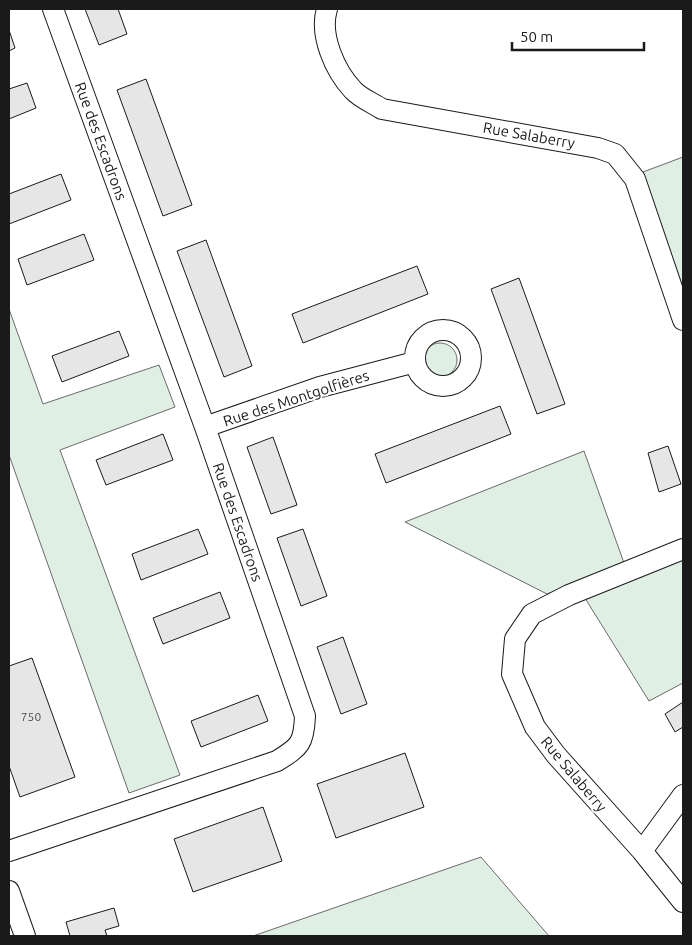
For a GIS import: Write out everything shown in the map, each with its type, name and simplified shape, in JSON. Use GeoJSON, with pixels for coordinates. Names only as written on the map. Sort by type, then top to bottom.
{"type":"FeatureCollection","features":[{"type":"Feature","properties":{"kind":"street","name":"Rue des Escadrons"},"geometry":{"type":"LineString","coordinates":[[9,851],[277,761],[293,751],[305,735],[305,716],[205,427],[53,9]]}},
{"type":"Feature","properties":{"kind":"street","name":"Rue Salaberry"},"geometry":{"type":"LineString","coordinates":[[327,10],[326,42],[337,69],[354,91],[382,109],[598,148],[615,154],[634,178],[683,320]]}},
{"type":"Feature","properties":{"kind":"street","name":"Rue des Montgolfières"},"geometry":{"type":"LineString","coordinates":[[205,427],[320,387],[416,362]]}},
{"type":"Feature","properties":{"kind":"street","name":"Rue Salaberry"},"geometry":{"type":"LineString","coordinates":[[683,550],[569,595],[532,614],[515,638],[512,674],[535,726],[556,755],[642,851],[683,902]]}},
{"type":"Feature","properties":{"kind":"street"},"geometry":{"type":"LineString","coordinates":[[642,851],[683,795]]}},
{"type":"Feature","properties":{"kind":"street"},"geometry":{"type":"LineString","coordinates":[[9,890],[25,936]]}},
{"type":"Feature","properties":{"kind":"green space"},"geometry":{"type":"Polygon","coordinates":[[[683,157],[683,292],[643,172],[683,157]]]}},
{"type":"Feature","properties":{"kind":"green space"},"geometry":{"type":"Polygon","coordinates":[[[9,309],[43,404],[159,365],[175,407],[60,450],[180,775],[129,793],[9,455],[9,309]]]}},
{"type":"Feature","properties":{"kind":"green space"},"geometry":{"type":"Polygon","coordinates":[[[440,343],[447,344],[452,348],[456,353],[456,367],[452,372],[447,376],[440,377],[433,376],[428,372],[424,367],[423,360],[424,353],[428,348],[433,344],[440,343]]]}},
{"type":"Feature","properties":{"kind":"green space"},"geometry":{"type":"Polygon","coordinates":[[[584,451],[624,563],[547,594],[405,522],[584,451]]]}},
{"type":"Feature","properties":{"kind":"green space"},"geometry":{"type":"Polygon","coordinates":[[[683,555],[683,683],[649,701],[583,595],[683,555]]]}},
{"type":"Feature","properties":{"kind":"green space"},"geometry":{"type":"Polygon","coordinates":[[[481,857],[549,936],[253,936],[481,857]]]}},
{"type":"Feature","properties":{"kind":"building"},"geometry":{"type":"Polygon","coordinates":[[[85,9],[118,9],[127,34],[99,45],[85,9]]]}},
{"type":"Feature","properties":{"kind":"building"},"geometry":{"type":"Polygon","coordinates":[[[9,30],[15,48],[9,51],[9,30]]]}},
{"type":"Feature","properties":{"kind":"building"},"geometry":{"type":"Polygon","coordinates":[[[146,79],[192,205],[163,216],[117,90],[146,79]]]}},
{"type":"Feature","properties":{"kind":"building"},"geometry":{"type":"Polygon","coordinates":[[[27,83],[36,108],[9,119],[9,89],[27,83]]]}},
{"type":"Feature","properties":{"kind":"building"},"geometry":{"type":"Polygon","coordinates":[[[61,174],[71,200],[9,224],[9,194],[61,174]]]}},
{"type":"Feature","properties":{"kind":"building"},"geometry":{"type":"Polygon","coordinates":[[[84,234],[94,260],[27,285],[18,259],[84,234]]]}},
{"type":"Feature","properties":{"kind":"building"},"geometry":{"type":"Polygon","coordinates":[[[206,240],[252,366],[224,377],[177,251],[206,240]]]}},
{"type":"Feature","properties":{"kind":"building"},"geometry":{"type":"Polygon","coordinates":[[[417,266],[428,294],[303,343],[292,314],[417,266]]]}},
{"type":"Feature","properties":{"kind":"building"},"geometry":{"type":"Polygon","coordinates":[[[519,278],[565,404],[537,414],[491,289],[519,278]]]}},
{"type":"Feature","properties":{"kind":"building"},"geometry":{"type":"Polygon","coordinates":[[[119,331],[129,356],[62,382],[52,356],[119,331]]]}},
{"type":"Feature","properties":{"kind":"building"},"geometry":{"type":"Polygon","coordinates":[[[500,406],[511,434],[386,483],[375,454],[500,406]]]}},
{"type":"Feature","properties":{"kind":"building"},"geometry":{"type":"Polygon","coordinates":[[[163,434],[173,460],[106,485],[96,460],[163,434]]]}},
{"type":"Feature","properties":{"kind":"building"},"geometry":{"type":"Polygon","coordinates":[[[273,437],[297,505],[271,514],[247,447],[273,437]]]}},
{"type":"Feature","properties":{"kind":"building"},"geometry":{"type":"Polygon","coordinates":[[[668,446],[681,484],[659,492],[648,453],[668,446]]]}},
{"type":"Feature","properties":{"kind":"building"},"geometry":{"type":"Polygon","coordinates":[[[198,529],[208,554],[141,580],[132,554],[198,529]]]}},
{"type":"Feature","properties":{"kind":"building"},"geometry":{"type":"Polygon","coordinates":[[[303,529],[327,596],[301,606],[277,538],[303,529]]]}},
{"type":"Feature","properties":{"kind":"building"},"geometry":{"type":"Polygon","coordinates":[[[220,592],[230,618],[163,644],[153,618],[220,592]]]}},
{"type":"Feature","properties":{"kind":"building"},"geometry":{"type":"Polygon","coordinates":[[[343,637],[367,704],[341,714],[317,647],[343,637]]]}},
{"type":"Feature","properties":{"kind":"building"},"geometry":{"type":"Polygon","coordinates":[[[32,658],[75,777],[20,797],[9,766],[9,666],[32,658]]]}},
{"type":"Feature","properties":{"kind":"building"},"geometry":{"type":"Polygon","coordinates":[[[258,695],[268,721],[201,747],[191,721],[258,695]]]}},
{"type":"Feature","properties":{"kind":"building"},"geometry":{"type":"Polygon","coordinates":[[[683,702],[683,727],[675,732],[665,714],[683,702]]]}},
{"type":"Feature","properties":{"kind":"building"},"geometry":{"type":"Polygon","coordinates":[[[405,753],[424,807],[336,838],[317,784],[405,753]]]}},
{"type":"Feature","properties":{"kind":"building"},"geometry":{"type":"Polygon","coordinates":[[[263,807],[282,861],[193,892],[174,839],[263,807]]]}},
{"type":"Feature","properties":{"kind":"building"},"geometry":{"type":"Polygon","coordinates":[[[114,908],[119,926],[105,930],[107,936],[70,936],[66,922],[114,908]]]}}]}
